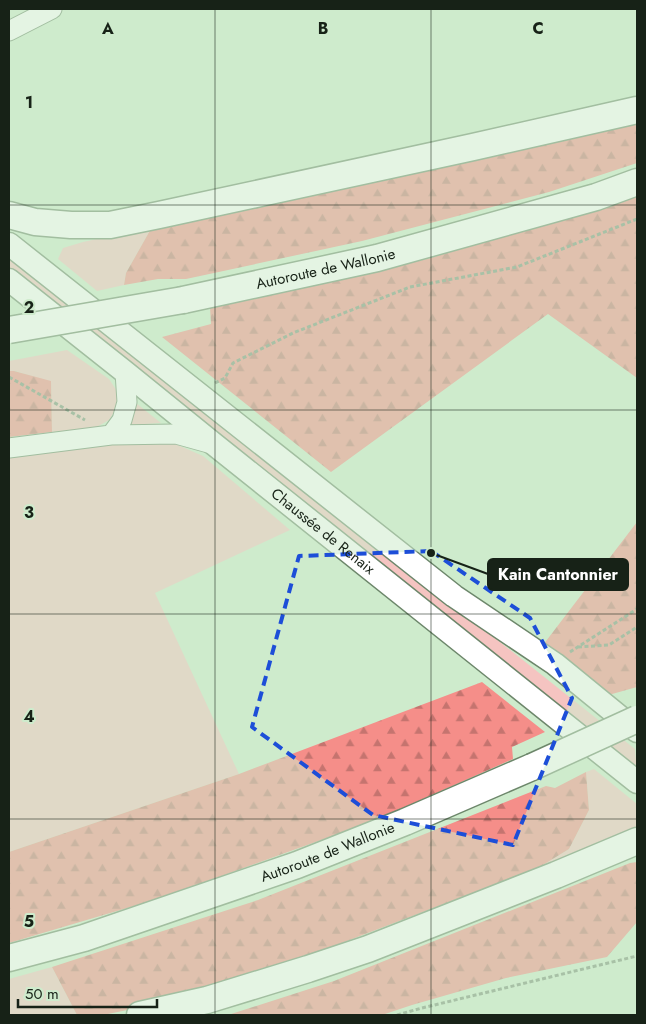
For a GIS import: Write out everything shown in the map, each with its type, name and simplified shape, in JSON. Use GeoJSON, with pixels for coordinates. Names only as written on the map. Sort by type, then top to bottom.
{"type":"FeatureCollection","features":[{"type":"Feature","properties":{"kind":"highway"},"geometry":{"type":"LineString","coordinates":[[9,215],[35,222],[71,225],[110,225],[637,110]]}},
{"type":"Feature","properties":{"kind":"highway","name":"Autoroute de Wallonie"},"geometry":{"type":"LineString","coordinates":[[9,330],[183,300],[377,258],[596,197],[637,182]]}},
{"type":"Feature","properties":{"kind":"highway","name":"Autoroute de Wallonie"},"geometry":{"type":"LineString","coordinates":[[9,958],[84,938],[297,865],[404,822],[637,719]]}},
{"type":"Feature","properties":{"kind":"highway"},"geometry":{"type":"LineString","coordinates":[[140,1015],[207,1000],[368,949],[637,841]]}},
{"type":"Feature","properties":{"kind":"main road","name":"Chaussée de Renaix"},"geometry":{"type":"LineString","coordinates":[[9,244],[454,596],[555,664],[637,732]]}},
{"type":"Feature","properties":{"kind":"main road","name":"Chaussée de Renaix"},"geometry":{"type":"LineString","coordinates":[[9,280],[637,782]]}},
{"type":"Feature","properties":{"kind":"street"},"geometry":{"type":"LineString","coordinates":[[9,31],[52,9]]}},
{"type":"Feature","properties":{"kind":"street"},"geometry":{"type":"LineString","coordinates":[[111,435],[122,420],[127,402],[125,372]]}},
{"type":"Feature","properties":{"kind":"street"},"geometry":{"type":"LineString","coordinates":[[9,448],[111,435],[176,434],[215,445]]}},
{"type":"Feature","properties":{"kind":"path"},"geometry":{"type":"LineString","coordinates":[[197,392],[225,378],[233,363],[293,332],[410,287],[517,267],[637,219]]}},
{"type":"Feature","properties":{"kind":"path"},"geometry":{"type":"LineString","coordinates":[[9,377],[111,435]]}},
{"type":"Feature","properties":{"kind":"path"},"geometry":{"type":"LineString","coordinates":[[555,664],[577,647],[637,609]]}},
{"type":"Feature","properties":{"kind":"path"},"geometry":{"type":"LineString","coordinates":[[577,647],[609,645],[637,627]]}},
{"type":"Feature","properties":{"kind":"path"},"geometry":{"type":"LineString","coordinates":[[397,1015],[637,956]]}},
{"type":"Feature","properties":{"kind":"highlighted area"},"geometry":{"type":"Polygon","coordinates":[[[431,551],[530,618],[572,698],[513,845],[373,815],[252,727],[299,556],[431,551]]]}},
{"type":"Feature","properties":{"kind":"shaded area"},"geometry":{"type":"Polygon","coordinates":[[[152,227],[126,273],[124,285],[97,291],[58,259],[63,248],[152,227]]]}},
{"type":"Feature","properties":{"kind":"shaded area"},"geometry":{"type":"Polygon","coordinates":[[[9,253],[635,749],[637,771],[9,272],[9,253]]]}},
{"type":"Feature","properties":{"kind":"shaded area"},"geometry":{"type":"Polygon","coordinates":[[[67,350],[109,379],[117,391],[118,406],[109,420],[95,428],[52,432],[51,382],[15,371],[9,371],[9,361],[67,350]]]}},
{"type":"Feature","properties":{"kind":"shaded area"},"geometry":{"type":"Polygon","coordinates":[[[136,403],[161,423],[130,425],[136,403]]]}},
{"type":"Feature","properties":{"kind":"shaded area"},"geometry":{"type":"Polygon","coordinates":[[[124,442],[171,442],[203,456],[290,530],[155,593],[239,774],[9,852],[9,458],[124,442]]]}},
{"type":"Feature","properties":{"kind":"shaded area"},"geometry":{"type":"Polygon","coordinates":[[[594,769],[637,804],[637,826],[621,839],[538,868],[569,849],[589,810],[586,772],[594,769]]]}},
{"type":"Feature","properties":{"kind":"shaded area"},"geometry":{"type":"Polygon","coordinates":[[[52,967],[77,1015],[9,1015],[9,979],[52,967]]]}},
{"type":"Feature","properties":{"kind":"green space"},"geometry":{"type":"Polygon","coordinates":[[[637,119],[637,163],[549,192],[362,241],[186,279],[158,279],[124,285],[126,273],[152,227],[637,119]]]}},
{"type":"Feature","properties":{"kind":"green space"},"geometry":{"type":"Polygon","coordinates":[[[637,195],[637,378],[548,314],[331,472],[162,337],[211,324],[210,307],[427,259],[637,195]]]}},
{"type":"Feature","properties":{"kind":"green space"},"geometry":{"type":"Polygon","coordinates":[[[9,371],[51,381],[52,432],[9,437],[9,371]]]}},
{"type":"Feature","properties":{"kind":"green space"},"geometry":{"type":"Polygon","coordinates":[[[637,522],[637,687],[605,696],[543,645],[637,522]]]}},
{"type":"Feature","properties":{"kind":"green space"},"geometry":{"type":"Polygon","coordinates":[[[482,682],[545,732],[512,747],[513,759],[371,822],[161,898],[9,943],[9,852],[239,774],[482,682]]]}},
{"type":"Feature","properties":{"kind":"green space"},"geometry":{"type":"Polygon","coordinates":[[[586,772],[589,810],[569,849],[538,868],[271,970],[171,1001],[103,1015],[77,1015],[52,967],[258,900],[546,786],[555,788],[586,772]]]}},
{"type":"Feature","properties":{"kind":"green space"},"geometry":{"type":"Polygon","coordinates":[[[637,862],[637,922],[607,957],[506,978],[382,1015],[228,1015],[334,981],[630,863],[637,862]]]}},
{"type":"Feature","properties":{"kind":"place","name":"Kain Cantonnier"},"geometry":{"type":"Point","coordinates":[431,553]}}]}
